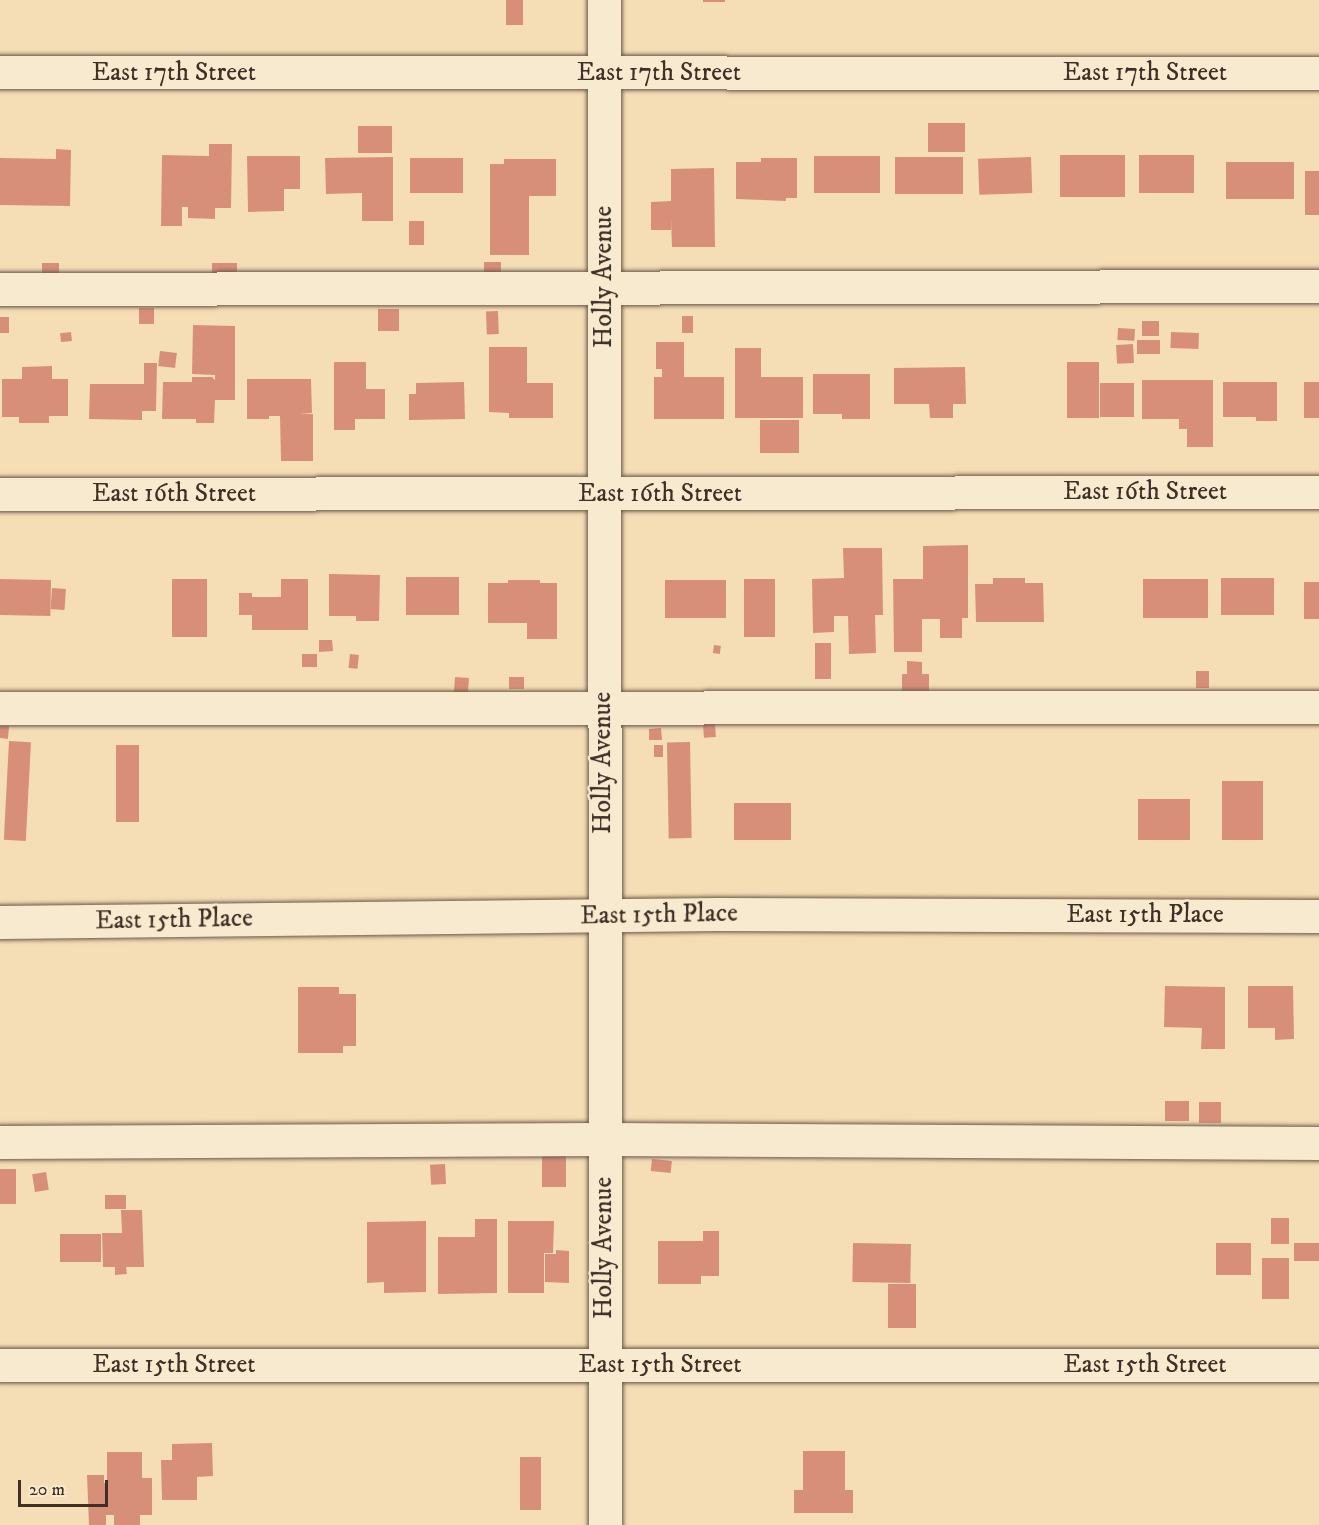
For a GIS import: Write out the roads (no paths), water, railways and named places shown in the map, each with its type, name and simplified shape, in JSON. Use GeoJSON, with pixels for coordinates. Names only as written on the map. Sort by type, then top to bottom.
{"type":"FeatureCollection","features":[{"type":"Feature","properties":{"kind":"street","name":"Holly Avenue"},"geometry":{"type":"LineString","coordinates":[[604,0],[605,1525]]}},
{"type":"Feature","properties":{"kind":"street","name":"East 17th Street"},"geometry":{"type":"LineString","coordinates":[[0,72],[1319,73]]}},
{"type":"Feature","properties":{"kind":"street"},"geometry":{"type":"LineString","coordinates":[[0,289],[1319,286]]}},
{"type":"Feature","properties":{"kind":"street","name":"East 16th Street"},"geometry":{"type":"LineString","coordinates":[[0,494],[1319,492]]}},
{"type":"Feature","properties":{"kind":"street"},"geometry":{"type":"LineString","coordinates":[[0,708],[1319,706]]}},
{"type":"Feature","properties":{"kind":"street","name":"East 15th Place"},"geometry":{"type":"LineString","coordinates":[[0,922],[603,916],[1319,916]]}},
{"type":"Feature","properties":{"kind":"street"},"geometry":{"type":"LineString","coordinates":[[0,1142],[604,1139],[1319,1143]]}},
{"type":"Feature","properties":{"kind":"street","name":"East 15th Street"},"geometry":{"type":"LineString","coordinates":[[0,1365],[1319,1365]]}}]}
